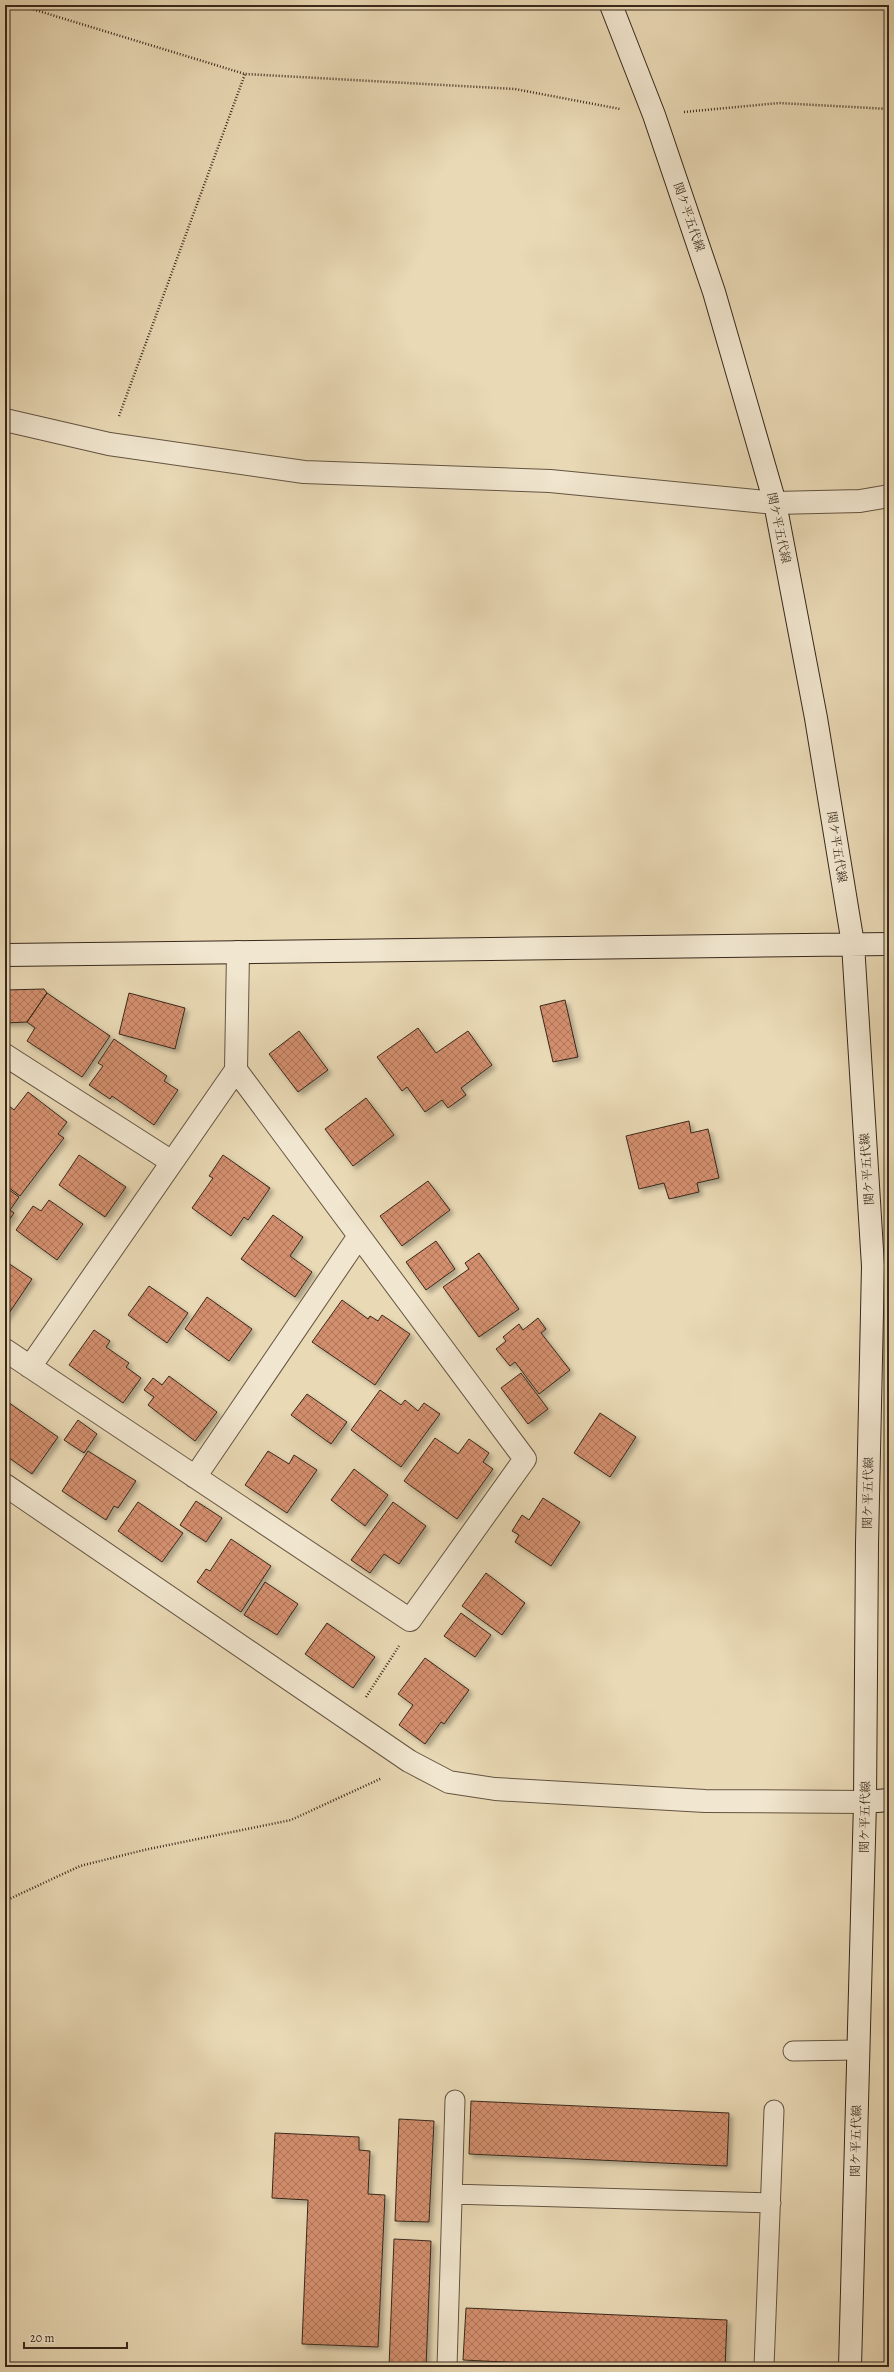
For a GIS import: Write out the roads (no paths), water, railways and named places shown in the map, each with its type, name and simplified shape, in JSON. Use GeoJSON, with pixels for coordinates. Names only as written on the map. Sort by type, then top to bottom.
{"type":"FeatureCollection","features":[{"type":"Feature","properties":{"kind":"street","name":"関ケ平五代線"},"geometry":{"type":"LineString","coordinates":[[611,5],[654,115],[714,292],[775,503],[816,718],[853,944],[873,1266],[867,1544],[865,1802],[850,2367]]}},
{"type":"Feature","properties":{"kind":"street"},"geometry":{"type":"LineString","coordinates":[[5,420],[109,444],[304,472],[550,481],[775,503],[860,501],[889,496]]}},
{"type":"Feature","properties":{"kind":"street"},"geometry":{"type":"LineString","coordinates":[[5,955],[889,944]]}},
{"type":"Feature","properties":{"kind":"street"},"geometry":{"type":"LineString","coordinates":[[30,1367],[236,1070],[238,952]]}},
{"type":"Feature","properties":{"kind":"street"},"geometry":{"type":"LineString","coordinates":[[5,1054],[172,1162]]}},
{"type":"Feature","properties":{"kind":"street"},"geometry":{"type":"LineString","coordinates":[[5,1350],[410,1620],[525,1459],[236,1070]]}},
{"type":"Feature","properties":{"kind":"street"},"geometry":{"type":"LineString","coordinates":[[195,1477],[359,1236]]}},
{"type":"Feature","properties":{"kind":"street"},"geometry":{"type":"LineString","coordinates":[[5,1485],[409,1761],[449,1782],[495,1789],[705,1801],[865,1802],[889,1800]]}},
{"type":"Feature","properties":{"kind":"lane"},"geometry":{"type":"LineString","coordinates":[[793,2051],[858,2050]]}},
{"type":"Feature","properties":{"kind":"lane"},"geometry":{"type":"LineString","coordinates":[[447,2367],[455,2100]]}},
{"type":"Feature","properties":{"kind":"lane"},"geometry":{"type":"LineString","coordinates":[[764,2367],[774,2110]]}},
{"type":"Feature","properties":{"kind":"lane"},"geometry":{"type":"LineString","coordinates":[[452,2194],[771,2203]]}}]}
